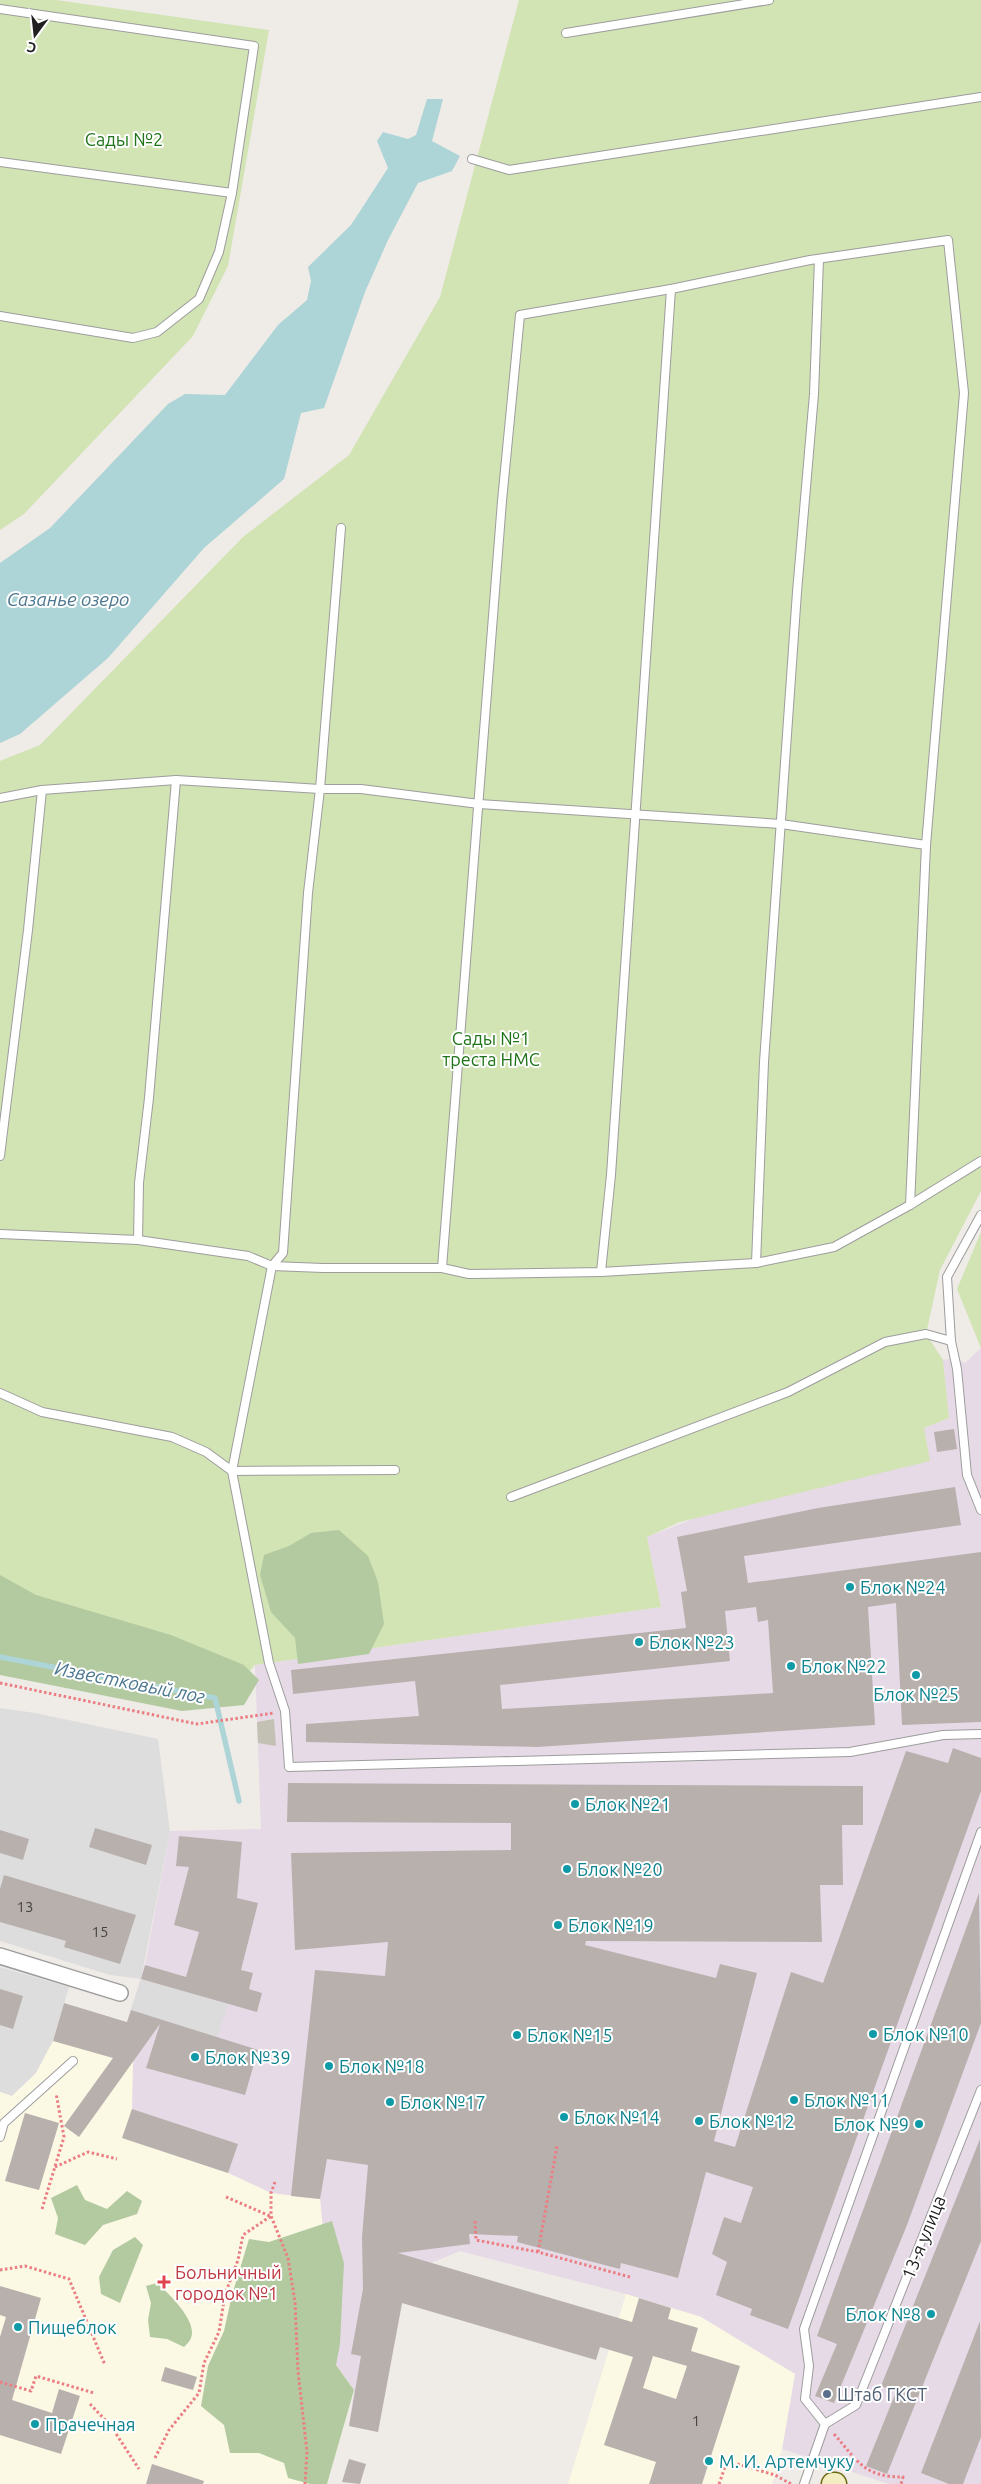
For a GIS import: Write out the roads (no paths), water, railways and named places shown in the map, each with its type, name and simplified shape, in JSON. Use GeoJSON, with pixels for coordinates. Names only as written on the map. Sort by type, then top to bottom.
{"type":"FeatureCollection","features":[{"type":"Feature","properties":{"kind":"street"},"geometry":{"type":"LineString","coordinates":[[0,1956],[120,1994]]}},
{"type":"Feature","properties":{"kind":"lane"},"geometry":{"type":"LineString","coordinates":[[566,32],[769,0]]}},
{"type":"Feature","properties":{"kind":"lane"},"geometry":{"type":"LineString","coordinates":[[0,9],[254,46],[232,193],[219,252],[199,299],[158,332],[133,338],[0,316]]}},
{"type":"Feature","properties":{"kind":"lane"},"geometry":{"type":"LineString","coordinates":[[472,159],[509,170],[981,97]]}},
{"type":"Feature","properties":{"kind":"lane"},"geometry":{"type":"LineString","coordinates":[[0,162],[232,193]]}},
{"type":"Feature","properties":{"kind":"lane"},"geometry":{"type":"LineString","coordinates":[[442,1268],[502,501],[520,315],[671,289],[819,260],[948,240],[964,393],[926,845],[910,1206]]}},
{"type":"Feature","properties":{"kind":"lane"},"geometry":{"type":"LineString","coordinates":[[756,1263],[764,1062],[797,592],[814,394],[819,260]]}},
{"type":"Feature","properties":{"kind":"lane"},"geometry":{"type":"LineString","coordinates":[[601,1272],[611,1175],[671,289]]}},
{"type":"Feature","properties":{"kind":"lane"},"geometry":{"type":"LineString","coordinates":[[341,528],[320,789],[306,922],[283,1253],[272,1266],[232,1471],[269,1663],[285,1711],[289,1767],[850,1752],[943,1735],[981,1734]]}},
{"type":"Feature","properties":{"kind":"lane"},"geometry":{"type":"LineString","coordinates":[[0,798],[42,790],[176,780],[320,789],[360,788],[479,804],[781,824],[926,845]]}},
{"type":"Feature","properties":{"kind":"lane"},"geometry":{"type":"LineString","coordinates":[[138,1240],[139,1183],[151,1078],[176,780]]}},
{"type":"Feature","properties":{"kind":"lane"},"geometry":{"type":"LineString","coordinates":[[0,1156],[28,930],[42,790]]}},
{"type":"Feature","properties":{"kind":"lane"},"geometry":{"type":"LineString","coordinates":[[0,1234],[138,1240],[248,1256],[272,1266],[442,1268],[469,1274],[601,1272],[756,1263],[834,1247],[910,1206],[981,1161]]}},
{"type":"Feature","properties":{"kind":"lane"},"geometry":{"type":"LineString","coordinates":[[981,1215],[979,1224],[947,1277],[950,1341],[957,1369],[967,1475],[981,1510]]}},
{"type":"Feature","properties":{"kind":"lane"},"geometry":{"type":"LineString","coordinates":[[510,1496],[788,1392],[885,1342],[926,1334],[950,1341]]}},
{"type":"Feature","properties":{"kind":"lane"},"geometry":{"type":"LineString","coordinates":[[0,1393],[42,1412],[172,1438],[206,1452],[232,1471],[395,1470]]}},
{"type":"Feature","properties":{"kind":"lane"},"geometry":{"type":"LineString","coordinates":[[804,2484],[825,2424],[806,2399],[808,2366],[804,2329],[981,1832]]}},
{"type":"Feature","properties":{"kind":"lane"},"geometry":{"type":"LineString","coordinates":[[0,2137],[4,2123],[73,2061]]}},
{"type":"Feature","properties":{"kind":"lane","name":"13-я улица"},"geometry":{"type":"LineString","coordinates":[[825,2424],[856,2404],[981,2090]]}},
{"type":"Feature","properties":{"kind":"water","name":"Сазанье озеро"},"geometry":{"type":"Polygon","coordinates":[[[427,99],[443,99],[432,141],[460,156],[452,171],[418,183],[388,240],[365,292],[324,408],[301,413],[284,479],[204,548],[108,658],[20,734],[0,743],[0,563],[50,528],[168,404],[185,394],[225,395],[278,325],[307,300],[311,281],[308,267],[351,225],[388,168],[377,141],[383,132],[408,139],[416,135],[427,99]]]}},
{"type":"Feature","properties":{"kind":"waterway","name":"Известковый лог"},"geometry":{"type":"LineString","coordinates":[[0,1657],[215,1698],[239,1801]]}},
{"type":"Feature","properties":{"kind":"place","name":"Блок №24"},"geometry":{"type":"Point","coordinates":[850,1587]}},
{"type":"Feature","properties":{"kind":"place","name":"Блок №23"},"geometry":{"type":"Point","coordinates":[639,1642]}},
{"type":"Feature","properties":{"kind":"place","name":"Блок №22"},"geometry":{"type":"Point","coordinates":[791,1666]}},
{"type":"Feature","properties":{"kind":"place","name":"Блок №25"},"geometry":{"type":"Point","coordinates":[916,1675]}},
{"type":"Feature","properties":{"kind":"place","name":"Блок №21"},"geometry":{"type":"Point","coordinates":[575,1804]}},
{"type":"Feature","properties":{"kind":"place","name":"Блок №20"},"geometry":{"type":"Point","coordinates":[567,1869]}},
{"type":"Feature","properties":{"kind":"place","name":"Блок №19"},"geometry":{"type":"Point","coordinates":[558,1925]}},
{"type":"Feature","properties":{"kind":"place","name":"Блок №10"},"geometry":{"type":"Point","coordinates":[873,2034]}},
{"type":"Feature","properties":{"kind":"place","name":"Блок №15"},"geometry":{"type":"Point","coordinates":[517,2035]}},
{"type":"Feature","properties":{"kind":"place","name":"Блок №39"},"geometry":{"type":"Point","coordinates":[195,2057]}},
{"type":"Feature","properties":{"kind":"place","name":"Блок №18"},"geometry":{"type":"Point","coordinates":[329,2066]}},
{"type":"Feature","properties":{"kind":"place","name":"Блок №11"},"geometry":{"type":"Point","coordinates":[794,2100]}},
{"type":"Feature","properties":{"kind":"place","name":"Блок №17"},"geometry":{"type":"Point","coordinates":[390,2102]}},
{"type":"Feature","properties":{"kind":"place","name":"Блок №14"},"geometry":{"type":"Point","coordinates":[564,2117]}},
{"type":"Feature","properties":{"kind":"place","name":"Блок №12"},"geometry":{"type":"Point","coordinates":[699,2121]}},
{"type":"Feature","properties":{"kind":"place","name":"Блок №9"},"geometry":{"type":"Point","coordinates":[919,2124]}},
{"type":"Feature","properties":{"kind":"place","name":"Больничный городок №1"},"geometry":{"type":"Point","coordinates":[164,2282]}},
{"type":"Feature","properties":{"kind":"place","name":"Блок №8"},"geometry":{"type":"Point","coordinates":[931,2314]}},
{"type":"Feature","properties":{"kind":"place","name":"Пищеблок"},"geometry":{"type":"Point","coordinates":[18,2327]}},
{"type":"Feature","properties":{"kind":"place","name":"Штаб ГКСТ"},"geometry":{"type":"Point","coordinates":[827,2394]}},
{"type":"Feature","properties":{"kind":"place","name":"Прачечная"},"geometry":{"type":"Point","coordinates":[35,2424]}},
{"type":"Feature","properties":{"kind":"place","name":"М. И. Артемчуку"},"geometry":{"type":"Point","coordinates":[709,2461]}},
{"type":"Feature","properties":{"kind":"park label","name":"Сады №2"},"geometry":{"type":"Point","coordinates":[124,139]}},
{"type":"Feature","properties":{"kind":"park label","name":"Сады №1 треста НМС"},"geometry":{"type":"Point","coordinates":[491,1048]}}]}
